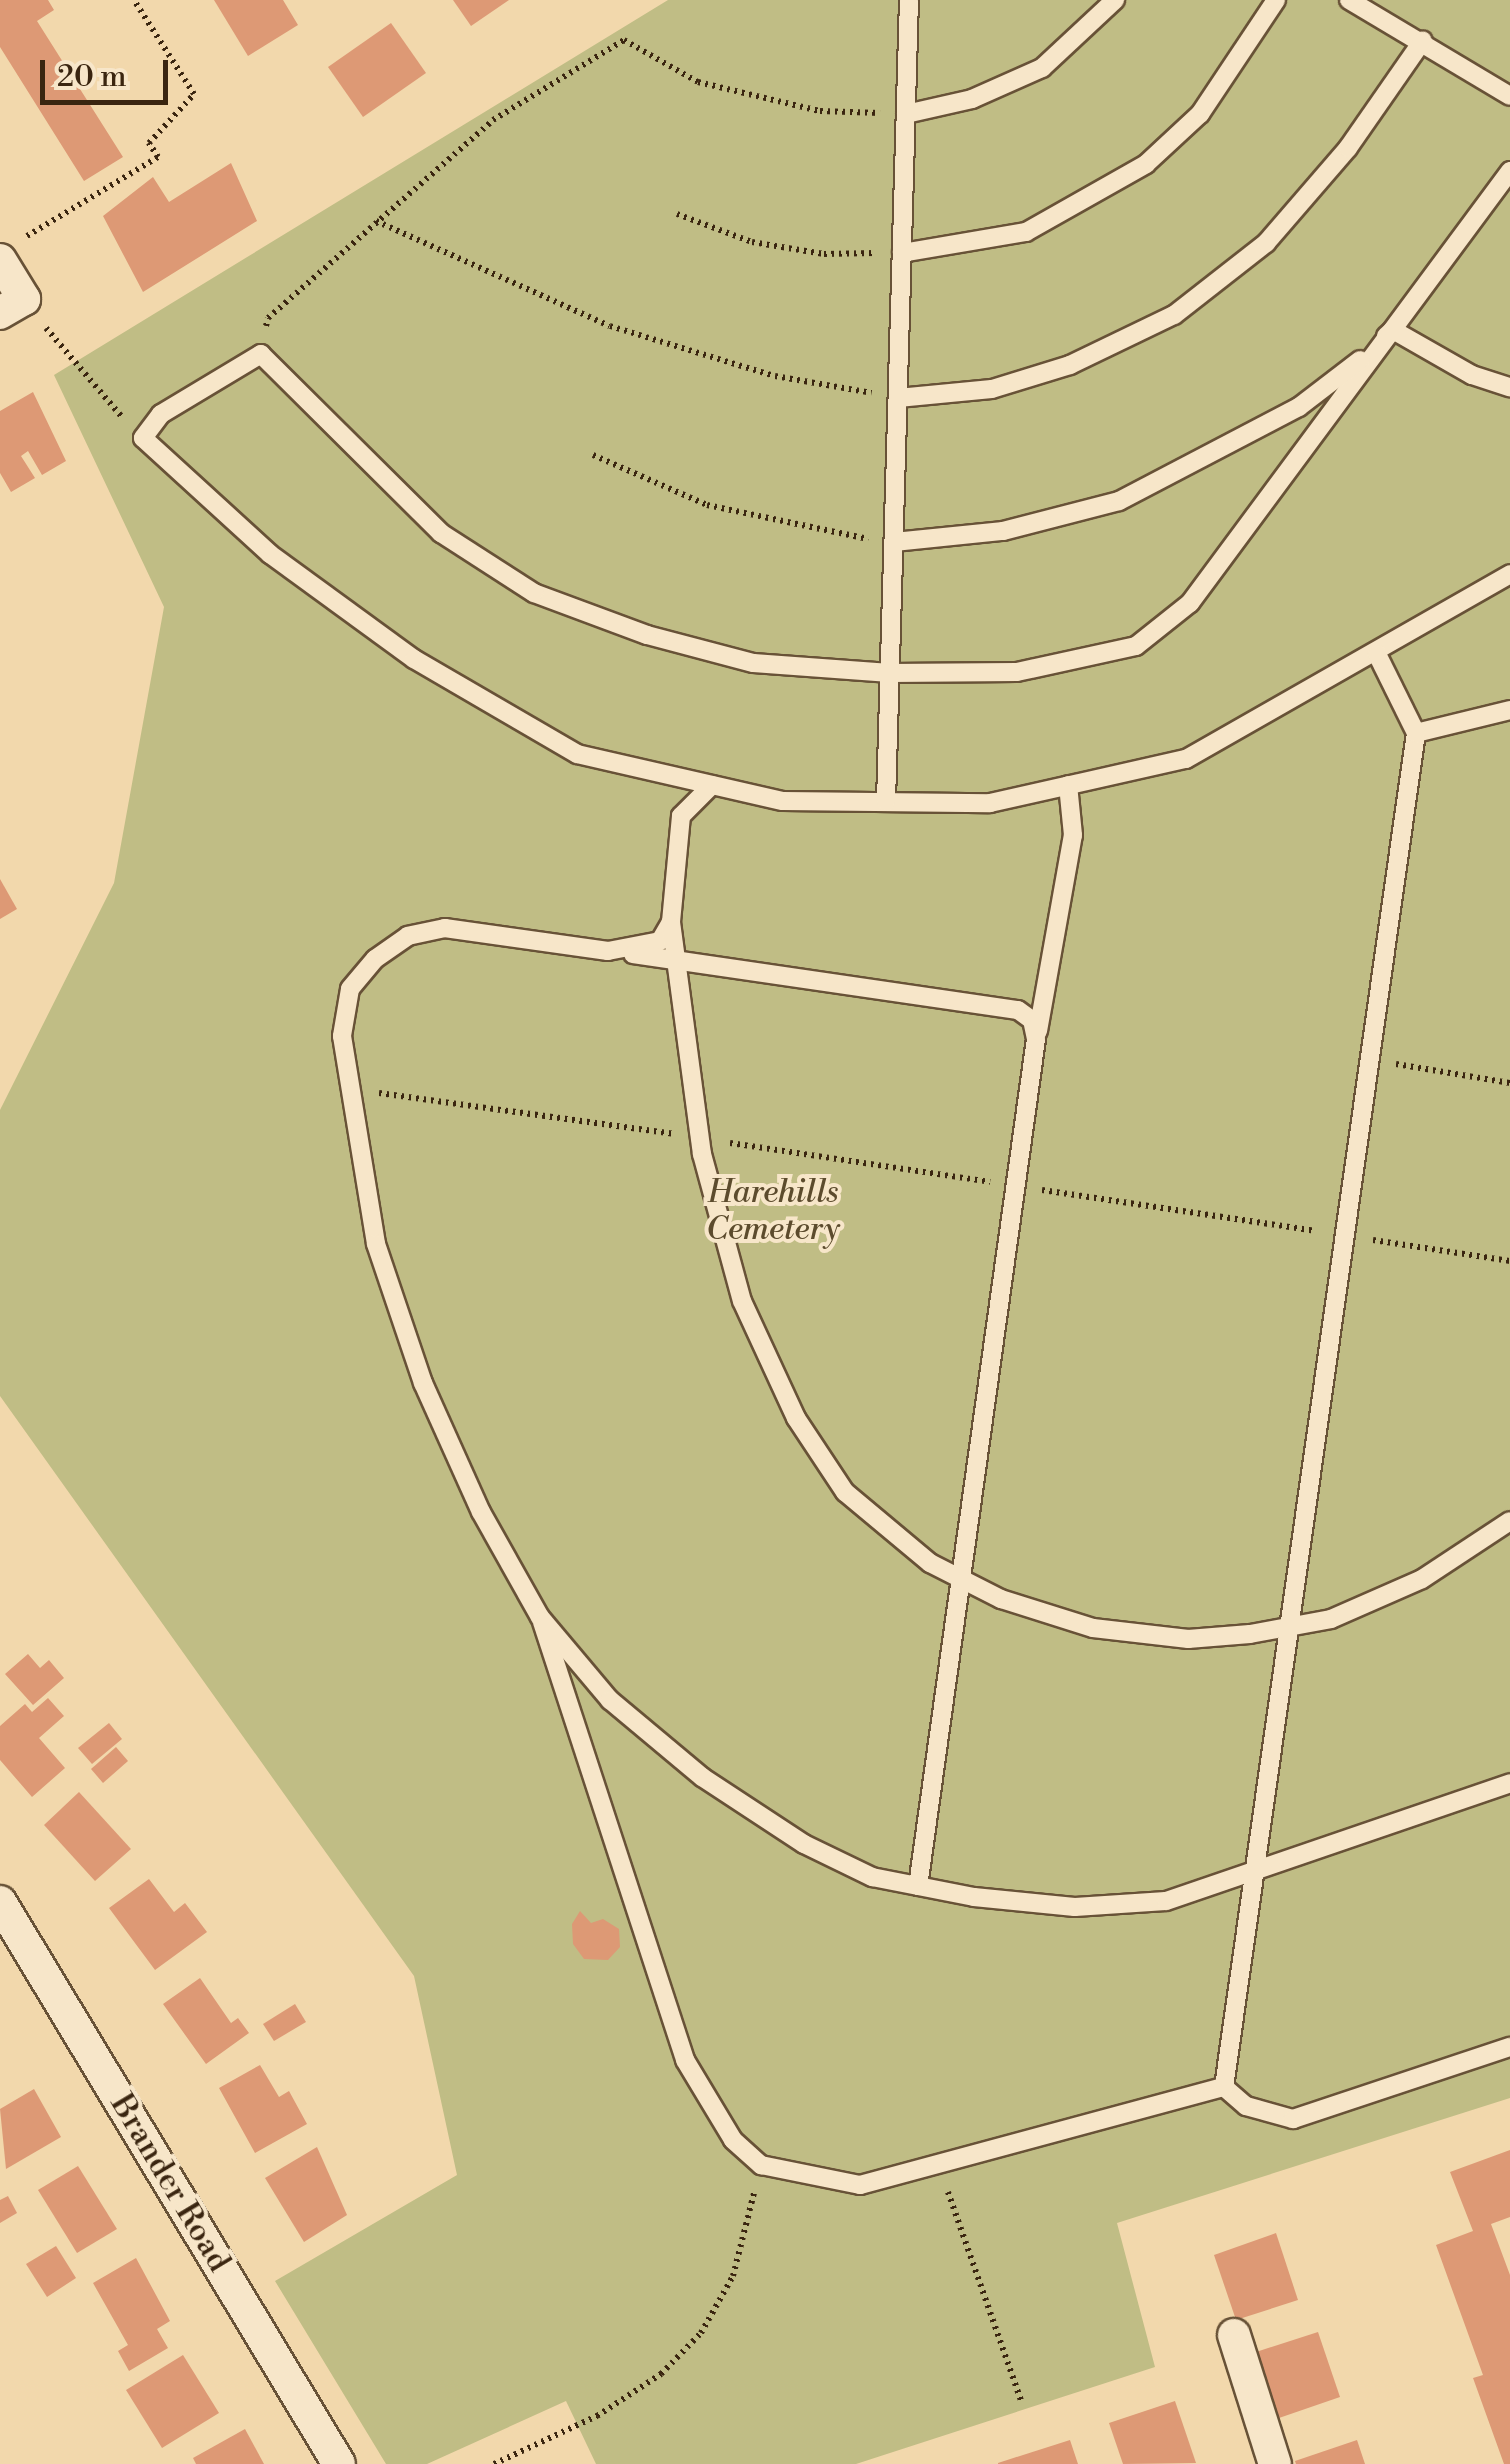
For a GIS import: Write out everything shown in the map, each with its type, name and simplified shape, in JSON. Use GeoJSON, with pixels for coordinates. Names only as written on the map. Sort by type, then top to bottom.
{"type":"FeatureCollection","features":[{"type":"Feature","properties":{"kind":"street"},"geometry":{"type":"LineString","coordinates":[[8,251],[12,306]]}},
{"type":"Feature","properties":{"kind":"street","name":"Brander Road"},"geometry":{"type":"LineString","coordinates":[[0,1902],[339,2464]]}},
{"type":"Feature","properties":{"kind":"street"},"geometry":{"type":"LineString","coordinates":[[1234,2335],[1275,2464]]}},
{"type":"Feature","properties":{"kind":"lane"},"geometry":{"type":"LineString","coordinates":[[886,802],[910,0]]}},
{"type":"Feature","properties":{"kind":"lane"},"geometry":{"type":"LineString","coordinates":[[906,114],[972,99],[1042,68],[1115,0]]}},
{"type":"Feature","properties":{"kind":"lane"},"geometry":{"type":"LineString","coordinates":[[902,252],[1026,232],[1146,164],[1230,76],[1276,0]]}},
{"type":"Feature","properties":{"kind":"lane"},"geometry":{"type":"LineString","coordinates":[[1349,0],[1423,40],[1510,96]]}},
{"type":"Feature","properties":{"kind":"lane"},"geometry":{"type":"LineString","coordinates":[[898,398],[992,389],[1070,365],[1174,315],[1266,244],[1348,148],[1423,40]]}},
{"type":"Feature","properties":{"kind":"lane"},"geometry":{"type":"LineString","coordinates":[[1510,171],[1190,603],[1136,646],[1016,672],[890,673],[753,663],[647,635],[534,593],[441,532],[262,354],[161,414],[143,438],[270,554],[414,659],[577,754],[782,802],[990,803],[1186,759],[1377,654],[1510,574]]}},
{"type":"Feature","properties":{"kind":"lane"},"geometry":{"type":"LineString","coordinates":[[894,542],[1003,531],[1119,500],[1300,407],[1393,330]]}},
{"type":"Feature","properties":{"kind":"lane"},"geometry":{"type":"LineString","coordinates":[[1393,330],[1472,375],[1510,387]]}},
{"type":"Feature","properties":{"kind":"lane"},"geometry":{"type":"LineString","coordinates":[[1224,2087],[1416,733],[1377,654]]}},
{"type":"Feature","properties":{"kind":"lane"},"geometry":{"type":"LineString","coordinates":[[1416,733],[1510,710]]}},
{"type":"Feature","properties":{"kind":"lane"},"geometry":{"type":"LineString","coordinates":[[712,785],[682,816],[671,922],[700,1138],[742,1301],[796,1418],[845,1492],[898,1540],[1001,1599],[1093,1628],[1188,1639],[1331,1619],[1422,1580],[1510,1521]]}},
{"type":"Feature","properties":{"kind":"lane"},"geometry":{"type":"LineString","coordinates":[[918,1886],[1036,1039],[1073,835],[1068,785]]}},
{"type":"Feature","properties":{"kind":"lane"},"geometry":{"type":"LineString","coordinates":[[608,950],[644,949],[660,942],[671,922]]}},
{"type":"Feature","properties":{"kind":"lane"},"geometry":{"type":"LineString","coordinates":[[1036,1039],[1032,1020],[1018,1010],[445,928],[408,936],[375,959],[350,990],[342,1036],[376,1244],[423,1383],[481,1512],[540,1617],[610,1700],[702,1777],[804,1844],[872,1877],[918,1886],[1075,1907],[1166,1901],[1510,1782]]}},
{"type":"Feature","properties":{"kind":"lane"},"geometry":{"type":"LineString","coordinates":[[540,1617],[685,2060],[733,2140],[761,2165],[860,2185],[940,2169],[1224,2087]]}},
{"type":"Feature","properties":{"kind":"lane"},"geometry":{"type":"LineString","coordinates":[[1224,2087],[1246,2106],[1293,2119],[1510,2047]]}},
{"type":"Feature","properties":{"kind":"path"},"geometry":{"type":"LineString","coordinates":[[8,251],[158,157],[150,143],[194,94],[134,0]]}},
{"type":"Feature","properties":{"kind":"path"},"geometry":{"type":"LineString","coordinates":[[262,354],[268,318],[375,221],[493,120],[624,40],[698,82],[820,111],[906,114]]}},
{"type":"Feature","properties":{"kind":"path"},"geometry":{"type":"LineString","coordinates":[[677,214],[788,248],[902,252]]}},
{"type":"Feature","properties":{"kind":"path"},"geometry":{"type":"LineString","coordinates":[[375,221],[610,326],[776,376],[898,398]]}},
{"type":"Feature","properties":{"kind":"path"},"geometry":{"type":"LineString","coordinates":[[12,306],[143,438]]}},
{"type":"Feature","properties":{"kind":"path"},"geometry":{"type":"LineString","coordinates":[[593,455],[707,506],[894,542]]}},
{"type":"Feature","properties":{"kind":"path"},"geometry":{"type":"LineString","coordinates":[[1370,1060],[1510,1083]]}},
{"type":"Feature","properties":{"kind":"path"},"geometry":{"type":"LineString","coordinates":[[349,1089],[1510,1261]]}},
{"type":"Feature","properties":{"kind":"path"},"geometry":{"type":"LineString","coordinates":[[494,2464],[597,2416],[660,2374],[701,2332],[733,2276],[761,2165]]}},
{"type":"Feature","properties":{"kind":"path"},"geometry":{"type":"LineString","coordinates":[[940,2169],[1022,2403]]}},
{"type":"Feature","properties":{"kind":"green space","name":"Harehills Cemetery"},"geometry":{"type":"Polygon","coordinates":[[[668,0],[1510,0],[1510,2098],[1117,2223],[1155,2367],[856,2464],[596,2464],[566,2401],[427,2464],[386,2464],[275,2281],[457,2175],[414,1976],[0,1396],[0,1110],[114,883],[164,607],[54,375],[668,0]]]}},
{"type":"Feature","properties":{"kind":"building"},"geometry":{"type":"Polygon","coordinates":[[[0,0],[48,0],[54,10],[37,21],[123,157],[84,181],[0,47],[0,0]]]}},
{"type":"Feature","properties":{"kind":"building"},"geometry":{"type":"Polygon","coordinates":[[[214,0],[283,0],[298,25],[248,56],[214,0]]]}},
{"type":"Feature","properties":{"kind":"building"},"geometry":{"type":"Polygon","coordinates":[[[453,0],[509,0],[471,26],[453,0]]]}},
{"type":"Feature","properties":{"kind":"building"},"geometry":{"type":"Polygon","coordinates":[[[391,23],[426,73],[363,117],[328,67],[391,23]]]}},
{"type":"Feature","properties":{"kind":"building"},"geometry":{"type":"Polygon","coordinates":[[[231,163],[257,221],[143,292],[103,216],[153,177],[169,202],[231,163]]]}},
{"type":"Feature","properties":{"kind":"building"},"geometry":{"type":"Polygon","coordinates":[[[33,392],[66,461],[42,475],[28,451],[21,456],[35,478],[11,492],[0,473],[0,411],[33,392]]]}},
{"type":"Feature","properties":{"kind":"building"},"geometry":{"type":"Polygon","coordinates":[[[0,879],[17,909],[0,919],[0,879]]]}},
{"type":"Feature","properties":{"kind":"building"},"geometry":{"type":"Polygon","coordinates":[[[28,1654],[40,1668],[49,1660],[64,1678],[33,1705],[5,1674],[28,1654]]]}},
{"type":"Feature","properties":{"kind":"building"},"geometry":{"type":"Polygon","coordinates":[[[48,1698],[64,1716],[39,1738],[65,1768],[32,1797],[0,1760],[0,1726],[25,1704],[32,1712],[48,1698]]]}},
{"type":"Feature","properties":{"kind":"building"},"geometry":{"type":"Polygon","coordinates":[[[109,1723],[122,1739],[92,1764],[78,1748],[109,1723]]]}},
{"type":"Feature","properties":{"kind":"building"},"geometry":{"type":"Polygon","coordinates":[[[116,1747],[128,1761],[103,1783],[91,1769],[116,1747]]]}},
{"type":"Feature","properties":{"kind":"building"},"geometry":{"type":"Polygon","coordinates":[[[79,1792],[131,1849],[95,1881],[44,1825],[79,1792]]]}},
{"type":"Feature","properties":{"kind":"building"},"geometry":{"type":"Polygon","coordinates":[[[149,1879],[174,1912],[185,1903],[207,1932],[155,1970],[109,1908],[149,1879]]]}},
{"type":"Feature","properties":{"kind":"building"},"geometry":{"type":"Polygon","coordinates":[[[580,1911],[591,1923],[603,1919],[619,1929],[620,1947],[608,1960],[584,1959],[573,1944],[572,1924],[580,1911]]]}},
{"type":"Feature","properties":{"kind":"building"},"geometry":{"type":"Polygon","coordinates":[[[200,1978],[231,2023],[238,2018],[249,2033],[206,2064],[163,2004],[200,1978]]]}},
{"type":"Feature","properties":{"kind":"building"},"geometry":{"type":"Polygon","coordinates":[[[295,2004],[306,2022],[274,2041],[263,2024],[295,2004]]]}},
{"type":"Feature","properties":{"kind":"building"},"geometry":{"type":"Polygon","coordinates":[[[260,2065],[279,2097],[289,2091],[307,2124],[255,2153],[219,2088],[260,2065]]]}},
{"type":"Feature","properties":{"kind":"building"},"geometry":{"type":"Polygon","coordinates":[[[34,2089],[61,2137],[6,2169],[0,2109],[34,2089]]]}},
{"type":"Feature","properties":{"kind":"building"},"geometry":{"type":"Polygon","coordinates":[[[317,2147],[347,2215],[304,2242],[265,2178],[317,2147]]]}},
{"type":"Feature","properties":{"kind":"building"},"geometry":{"type":"Polygon","coordinates":[[[1510,2150],[1510,2217],[1491,2224],[1510,2275],[1510,2464],[1504,2464],[1473,2378],[1483,2375],[1436,2245],[1473,2231],[1450,2172],[1510,2150]]]}},
{"type":"Feature","properties":{"kind":"building"},"geometry":{"type":"Polygon","coordinates":[[[78,2166],[117,2229],[77,2253],[38,2190],[78,2166]]]}},
{"type":"Feature","properties":{"kind":"building"},"geometry":{"type":"Polygon","coordinates":[[[8,2196],[17,2213],[0,2223],[0,2200],[8,2196]]]}},
{"type":"Feature","properties":{"kind":"building"},"geometry":{"type":"Polygon","coordinates":[[[1276,2233],[1298,2300],[1236,2320],[1214,2255],[1276,2233]]]}},
{"type":"Feature","properties":{"kind":"building"},"geometry":{"type":"Polygon","coordinates":[[[56,2246],[76,2278],[47,2297],[26,2264],[56,2246]]]}},
{"type":"Feature","properties":{"kind":"building"},"geometry":{"type":"Polygon","coordinates":[[[136,2258],[170,2321],[157,2329],[168,2348],[129,2371],[118,2351],[128,2345],[93,2283],[136,2258]]]}},
{"type":"Feature","properties":{"kind":"building"},"geometry":{"type":"Polygon","coordinates":[[[1318,2332],[1340,2397],[1279,2418],[1256,2352],[1318,2332]]]}},
{"type":"Feature","properties":{"kind":"building"},"geometry":{"type":"Polygon","coordinates":[[[183,2355],[219,2413],[162,2448],[126,2390],[183,2355]]]}},
{"type":"Feature","properties":{"kind":"building"},"geometry":{"type":"Polygon","coordinates":[[[1175,2401],[1196,2463],[1123,2464],[1109,2423],[1175,2401]]]}},
{"type":"Feature","properties":{"kind":"building"},"geometry":{"type":"Polygon","coordinates":[[[245,2429],[264,2464],[196,2464],[193,2458],[245,2429]]]}},
{"type":"Feature","properties":{"kind":"building"},"geometry":{"type":"Polygon","coordinates":[[[1070,2440],[1078,2464],[998,2464],[998,2463],[1070,2440]]]}},
{"type":"Feature","properties":{"kind":"building"},"geometry":{"type":"Polygon","coordinates":[[[1357,2440],[1365,2464],[1296,2464],[1295,2461],[1357,2440]]]}}]}
